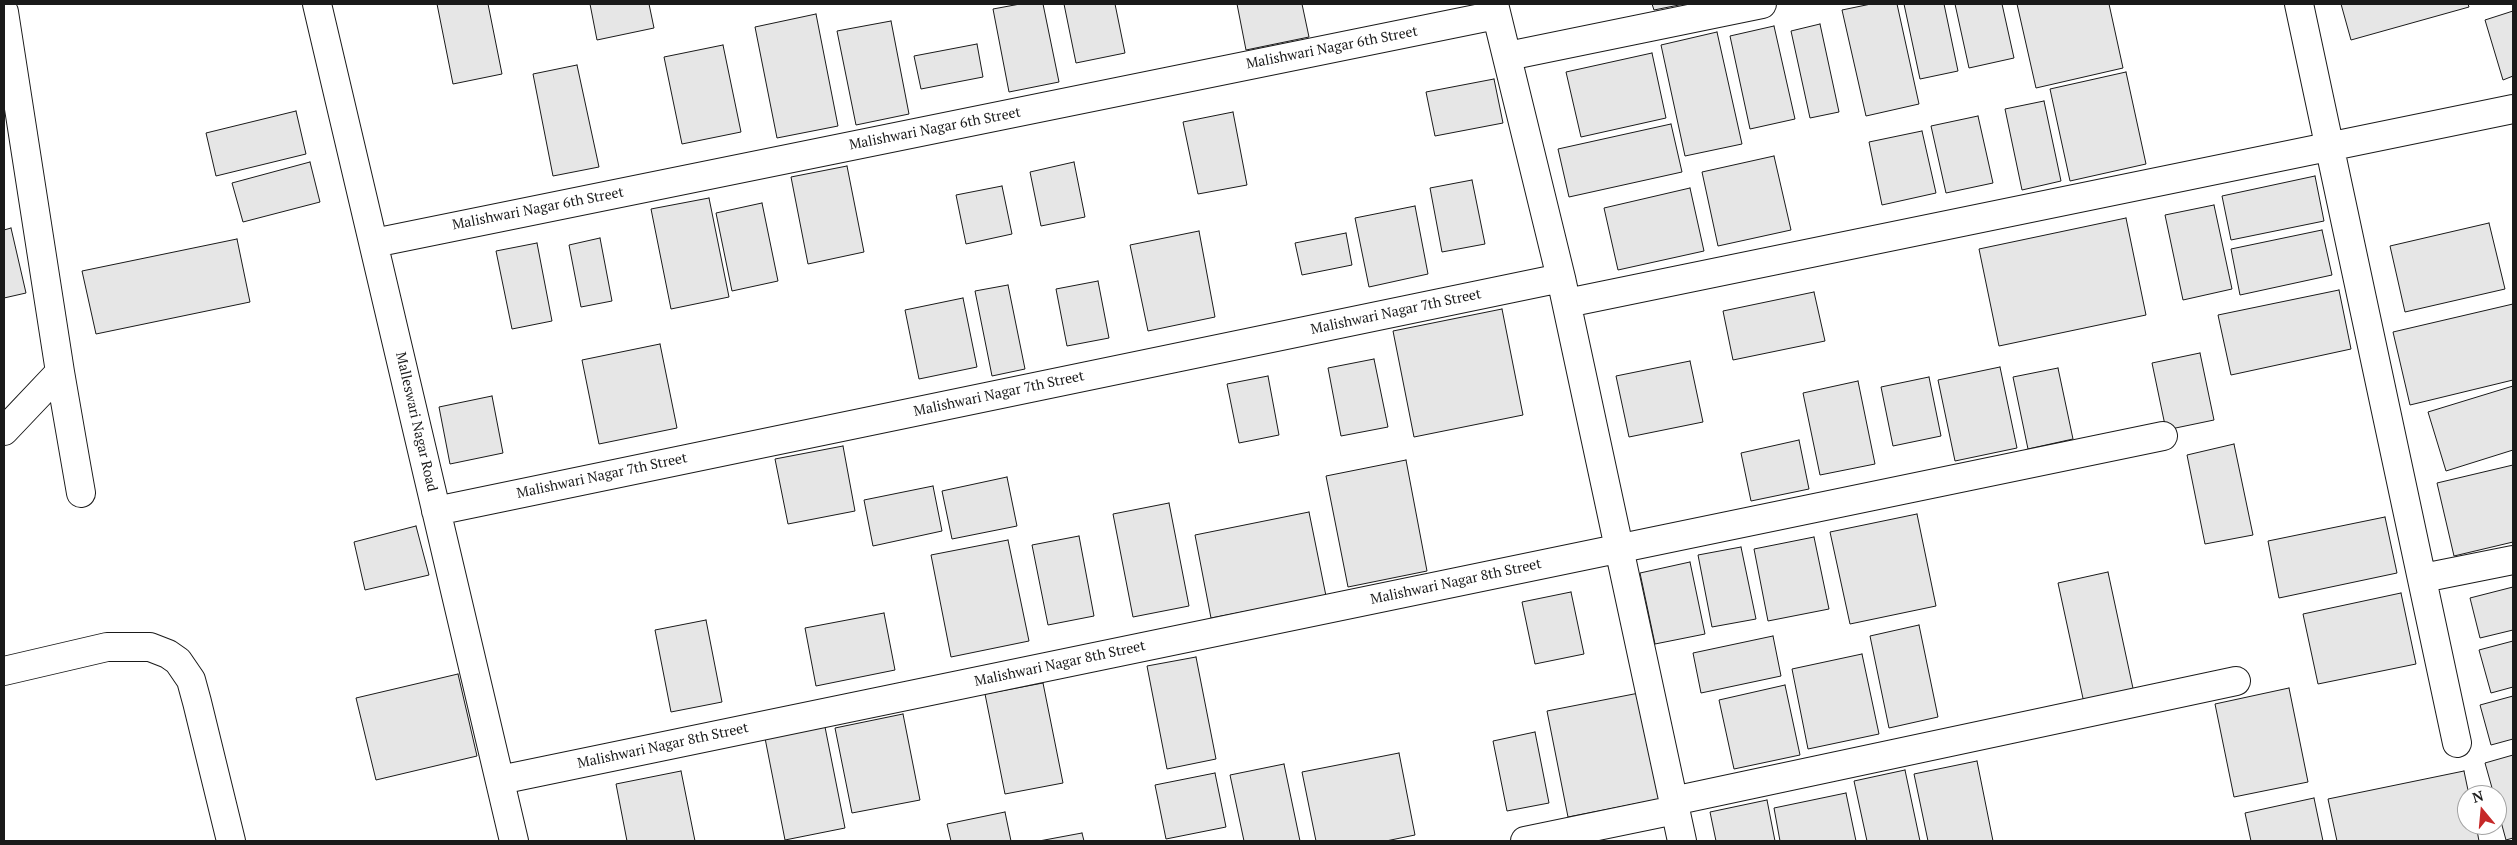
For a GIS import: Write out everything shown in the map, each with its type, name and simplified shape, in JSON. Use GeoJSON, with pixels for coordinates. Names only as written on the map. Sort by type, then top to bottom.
{"type":"FeatureCollection","features":[{"type":"Feature","properties":{"kind":"street","name":"Malleswari Nagar Road"},"geometry":{"type":"LineString","coordinates":[[317,4],[514,841]]}},
{"type":"Feature","properties":{"kind":"street"},"geometry":{"type":"LineString","coordinates":[[1508,56],[1762,4]]}},
{"type":"Feature","properties":{"kind":"street"},"geometry":{"type":"LineString","coordinates":[[2299,4],[2457,743]]}},
{"type":"Feature","properties":{"kind":"street","name":"Malishwari Nagar 6th Street"},"geometry":{"type":"LineString","coordinates":[[374,243],[1495,9]]}},
{"type":"Feature","properties":{"kind":"street"},"geometry":{"type":"LineString","coordinates":[[1495,9],[1564,290],[1682,841]]}},
{"type":"Feature","properties":{"kind":"street"},"geometry":{"type":"LineString","coordinates":[[4,12],[60,372],[81,493]]}},
{"type":"Feature","properties":{"kind":"street","name":"Malishwari Nagar 7th Street"},"geometry":{"type":"LineString","coordinates":[[436,510],[1564,290],[2329,147],[2513,109]]}},
{"type":"Feature","properties":{"kind":"street"},"geometry":{"type":"LineString","coordinates":[[4,431],[60,372]]}},
{"type":"Feature","properties":{"kind":"street","name":"Malishwari Nagar 8th Street"},"geometry":{"type":"LineString","coordinates":[[500,780],[2163,436]]}},
{"type":"Feature","properties":{"kind":"street"},"geometry":{"type":"LineString","coordinates":[[2423,578],[2513,560]]}},
{"type":"Feature","properties":{"kind":"street"},"geometry":{"type":"LineString","coordinates":[[4,671],[107,647],[150,647],[168,654],[178,661],[191,680],[198,702],[231,841]]}},
{"type":"Feature","properties":{"kind":"street"},"geometry":{"type":"LineString","coordinates":[[1525,841],[2236,681]]}},
{"type":"Feature","properties":{"kind":"building"},"geometry":{"type":"Polygon","coordinates":[[[437,4],[488,4],[502,74],[453,84],[437,4]]]}},
{"type":"Feature","properties":{"kind":"building"},"geometry":{"type":"Polygon","coordinates":[[[590,4],[649,4],[654,28],[597,40],[590,4]]]}},
{"type":"Feature","properties":{"kind":"building"},"geometry":{"type":"Polygon","coordinates":[[[1020,4],[1043,4],[1059,82],[1009,92],[993,9],[1020,4]]]}},
{"type":"Feature","properties":{"kind":"building"},"geometry":{"type":"Polygon","coordinates":[[[1064,4],[1115,4],[1125,53],[1076,63],[1064,4]]]}},
{"type":"Feature","properties":{"kind":"building"},"geometry":{"type":"Polygon","coordinates":[[[1237,4],[1302,4],[1309,37],[1246,50],[1237,4]]]}},
{"type":"Feature","properties":{"kind":"building"},"geometry":{"type":"Polygon","coordinates":[[[1652,4],[1684,4],[1654,10],[1652,4]]]}},
{"type":"Feature","properties":{"kind":"building"},"geometry":{"type":"Polygon","coordinates":[[[1871,4],[1897,4],[1919,104],[1866,116],[1842,10],[1871,4]]]}},
{"type":"Feature","properties":{"kind":"building"},"geometry":{"type":"Polygon","coordinates":[[[1904,4],[1944,4],[1958,71],[1920,79],[1904,4]]]}},
{"type":"Feature","properties":{"kind":"building"},"geometry":{"type":"Polygon","coordinates":[[[1955,4],[2002,4],[2014,58],[1969,68],[1955,4]]]}},
{"type":"Feature","properties":{"kind":"building"},"geometry":{"type":"Polygon","coordinates":[[[2017,4],[2109,4],[2123,68],[2036,88],[2017,4]]]}},
{"type":"Feature","properties":{"kind":"building"},"geometry":{"type":"Polygon","coordinates":[[[2341,4],[2468,4],[2469,7],[2351,40],[2341,4]]]}},
{"type":"Feature","properties":{"kind":"building"},"geometry":{"type":"Polygon","coordinates":[[[2513,11],[2513,76],[2503,80],[2485,20],[2513,11]]]}},
{"type":"Feature","properties":{"kind":"building"},"geometry":{"type":"Polygon","coordinates":[[[816,14],[838,126],[777,138],[755,27],[816,14]]]}},
{"type":"Feature","properties":{"kind":"building"},"geometry":{"type":"Polygon","coordinates":[[[891,21],[909,114],[856,125],[837,31],[891,21]]]}},
{"type":"Feature","properties":{"kind":"building"},"geometry":{"type":"Polygon","coordinates":[[[1820,24],[1839,112],[1810,118],[1791,31],[1820,24]]]}},
{"type":"Feature","properties":{"kind":"building"},"geometry":{"type":"Polygon","coordinates":[[[1774,26],[1795,119],[1750,129],[1730,36],[1774,26]]]}},
{"type":"Feature","properties":{"kind":"building"},"geometry":{"type":"Polygon","coordinates":[[[1717,32],[1742,144],[1685,156],[1661,45],[1717,32]]]}},
{"type":"Feature","properties":{"kind":"building"},"geometry":{"type":"Polygon","coordinates":[[[977,44],[983,77],[921,89],[914,56],[977,44]]]}},
{"type":"Feature","properties":{"kind":"building"},"geometry":{"type":"Polygon","coordinates":[[[723,45],[741,132],[682,144],[664,57],[723,45]]]}},
{"type":"Feature","properties":{"kind":"building"},"geometry":{"type":"Polygon","coordinates":[[[1652,53],[1666,118],[1581,137],[1566,72],[1652,53]]]}},
{"type":"Feature","properties":{"kind":"building"},"geometry":{"type":"Polygon","coordinates":[[[577,65],[599,167],[553,176],[533,74],[577,65]]]}},
{"type":"Feature","properties":{"kind":"building"},"geometry":{"type":"Polygon","coordinates":[[[2126,72],[2146,164],[2070,181],[2050,89],[2126,72]]]}},
{"type":"Feature","properties":{"kind":"building"},"geometry":{"type":"Polygon","coordinates":[[[1494,79],[1503,123],[1435,136],[1426,92],[1494,79]]]}},
{"type":"Feature","properties":{"kind":"building"},"geometry":{"type":"Polygon","coordinates":[[[2044,101],[2061,181],[2022,190],[2005,109],[2044,101]]]}},
{"type":"Feature","properties":{"kind":"building"},"geometry":{"type":"Polygon","coordinates":[[[296,111],[306,154],[216,176],[206,133],[296,111]]]}},
{"type":"Feature","properties":{"kind":"building"},"geometry":{"type":"Polygon","coordinates":[[[1233,112],[1247,185],[1198,194],[1183,122],[1233,112]]]}},
{"type":"Feature","properties":{"kind":"building"},"geometry":{"type":"Polygon","coordinates":[[[1978,116],[1993,183],[1946,193],[1931,126],[1978,116]]]}},
{"type":"Feature","properties":{"kind":"building"},"geometry":{"type":"Polygon","coordinates":[[[1671,124],[1682,172],[1569,197],[1558,149],[1671,124]]]}},
{"type":"Feature","properties":{"kind":"building"},"geometry":{"type":"Polygon","coordinates":[[[1922,131],[1936,193],[1882,205],[1869,142],[1922,131]]]}},
{"type":"Feature","properties":{"kind":"building"},"geometry":{"type":"Polygon","coordinates":[[[1774,156],[1791,230],[1718,246],[1702,172],[1774,156]]]}},
{"type":"Feature","properties":{"kind":"building"},"geometry":{"type":"Polygon","coordinates":[[[310,162],[320,202],[243,222],[232,183],[310,162]]]}},
{"type":"Feature","properties":{"kind":"building"},"geometry":{"type":"Polygon","coordinates":[[[1074,162],[1085,217],[1041,226],[1030,172],[1074,162]]]}},
{"type":"Feature","properties":{"kind":"building"},"geometry":{"type":"Polygon","coordinates":[[[847,166],[864,252],[808,264],[791,177],[847,166]]]}},
{"type":"Feature","properties":{"kind":"building"},"geometry":{"type":"Polygon","coordinates":[[[2315,176],[2324,221],[2231,240],[2222,196],[2315,176]]]}},
{"type":"Feature","properties":{"kind":"building"},"geometry":{"type":"Polygon","coordinates":[[[1472,180],[1485,244],[1442,252],[1430,188],[1472,180]]]}},
{"type":"Feature","properties":{"kind":"building"},"geometry":{"type":"Polygon","coordinates":[[[1002,186],[1012,234],[966,244],[956,195],[1002,186]]]}},
{"type":"Feature","properties":{"kind":"building"},"geometry":{"type":"Polygon","coordinates":[[[1690,188],[1704,251],[1618,270],[1604,208],[1690,188]]]}},
{"type":"Feature","properties":{"kind":"building"},"geometry":{"type":"Polygon","coordinates":[[[709,198],[729,297],[671,309],[651,209],[709,198]]]}},
{"type":"Feature","properties":{"kind":"building"},"geometry":{"type":"Polygon","coordinates":[[[762,203],[778,281],[732,291],[716,213],[762,203]]]}},
{"type":"Feature","properties":{"kind":"building"},"geometry":{"type":"Polygon","coordinates":[[[2214,205],[2232,289],[2183,300],[2165,215],[2214,205]]]}},
{"type":"Feature","properties":{"kind":"building"},"geometry":{"type":"Polygon","coordinates":[[[1415,206],[1428,274],[1369,287],[1355,218],[1415,206]]]}},
{"type":"Feature","properties":{"kind":"building"},"geometry":{"type":"Polygon","coordinates":[[[2126,218],[2146,315],[1999,346],[1979,249],[2126,218]]]}},
{"type":"Feature","properties":{"kind":"building"},"geometry":{"type":"Polygon","coordinates":[[[2489,223],[2505,289],[2405,312],[2390,246],[2489,223]]]}},
{"type":"Feature","properties":{"kind":"building"},"geometry":{"type":"Polygon","coordinates":[[[11,228],[26,293],[4,298],[4,230],[11,228]]]}},
{"type":"Feature","properties":{"kind":"building"},"geometry":{"type":"Polygon","coordinates":[[[2322,230],[2332,275],[2240,295],[2231,249],[2322,230]]]}},
{"type":"Feature","properties":{"kind":"building"},"geometry":{"type":"Polygon","coordinates":[[[1199,231],[1215,317],[1148,331],[1130,245],[1199,231]]]}},
{"type":"Feature","properties":{"kind":"building"},"geometry":{"type":"Polygon","coordinates":[[[1346,233],[1352,265],[1302,275],[1295,243],[1346,233]]]}},
{"type":"Feature","properties":{"kind":"building"},"geometry":{"type":"Polygon","coordinates":[[[600,238],[612,301],[581,307],[569,245],[600,238]]]}},
{"type":"Feature","properties":{"kind":"building"},"geometry":{"type":"Polygon","coordinates":[[[237,239],[250,302],[96,334],[82,271],[237,239]]]}},
{"type":"Feature","properties":{"kind":"building"},"geometry":{"type":"Polygon","coordinates":[[[537,243],[552,321],[512,329],[496,251],[537,243]]]}},
{"type":"Feature","properties":{"kind":"building"},"geometry":{"type":"Polygon","coordinates":[[[1098,281],[1109,338],[1067,346],[1056,289],[1098,281]]]}},
{"type":"Feature","properties":{"kind":"building"},"geometry":{"type":"Polygon","coordinates":[[[1008,285],[1025,369],[992,376],[975,291],[1008,285]]]}},
{"type":"Feature","properties":{"kind":"building"},"geometry":{"type":"Polygon","coordinates":[[[2339,290],[2351,349],[2231,375],[2218,315],[2339,290]]]}},
{"type":"Feature","properties":{"kind":"building"},"geometry":{"type":"Polygon","coordinates":[[[1814,292],[1825,341],[1733,360],[1723,311],[1814,292]]]}},
{"type":"Feature","properties":{"kind":"building"},"geometry":{"type":"Polygon","coordinates":[[[963,298],[977,367],[919,379],[905,310],[963,298]]]}},
{"type":"Feature","properties":{"kind":"building"},"geometry":{"type":"Polygon","coordinates":[[[2513,304],[2513,380],[2410,405],[2393,332],[2513,304]]]}},
{"type":"Feature","properties":{"kind":"building"},"geometry":{"type":"Polygon","coordinates":[[[1502,309],[1523,415],[1414,437],[1393,331],[1502,309]]]}},
{"type":"Feature","properties":{"kind":"building"},"geometry":{"type":"Polygon","coordinates":[[[660,344],[677,428],[599,444],[582,360],[660,344]]]}},
{"type":"Feature","properties":{"kind":"building"},"geometry":{"type":"Polygon","coordinates":[[[2200,353],[2214,420],[2166,430],[2152,363],[2200,353]]]}},
{"type":"Feature","properties":{"kind":"building"},"geometry":{"type":"Polygon","coordinates":[[[1374,359],[1388,427],[1341,436],[1328,368],[1374,359]]]}},
{"type":"Feature","properties":{"kind":"building"},"geometry":{"type":"Polygon","coordinates":[[[1690,361],[1703,422],[1629,437],[1616,376],[1690,361]]]}},
{"type":"Feature","properties":{"kind":"building"},"geometry":{"type":"Polygon","coordinates":[[[2000,367],[2017,448],[1955,461],[1938,380],[2000,367]]]}},
{"type":"Feature","properties":{"kind":"building"},"geometry":{"type":"Polygon","coordinates":[[[2058,368],[2073,439],[2028,449],[2013,377],[2058,368]]]}},
{"type":"Feature","properties":{"kind":"building"},"geometry":{"type":"Polygon","coordinates":[[[1268,376],[1279,435],[1239,443],[1227,384],[1268,376]]]}},
{"type":"Feature","properties":{"kind":"building"},"geometry":{"type":"Polygon","coordinates":[[[1929,377],[1941,436],[1893,446],[1881,387],[1929,377]]]}},
{"type":"Feature","properties":{"kind":"building"},"geometry":{"type":"Polygon","coordinates":[[[1858,381],[1875,464],[1820,475],[1803,393],[1858,381]]]}},
{"type":"Feature","properties":{"kind":"building"},"geometry":{"type":"Polygon","coordinates":[[[2513,386],[2513,450],[2446,471],[2428,412],[2513,386]]]}},
{"type":"Feature","properties":{"kind":"building"},"geometry":{"type":"Polygon","coordinates":[[[492,396],[503,453],[450,464],[439,407],[492,396]]]}},
{"type":"Feature","properties":{"kind":"building"},"geometry":{"type":"Polygon","coordinates":[[[1799,440],[1809,489],[1751,501],[1741,453],[1799,440]]]}},
{"type":"Feature","properties":{"kind":"building"},"geometry":{"type":"Polygon","coordinates":[[[2234,444],[2253,535],[2205,544],[2187,455],[2234,444]]]}},
{"type":"Feature","properties":{"kind":"building"},"geometry":{"type":"Polygon","coordinates":[[[843,446],[855,511],[788,524],[775,459],[843,446]]]}},
{"type":"Feature","properties":{"kind":"building"},"geometry":{"type":"Polygon","coordinates":[[[1406,460],[1427,571],[1348,587],[1326,476],[1406,460]]]}},
{"type":"Feature","properties":{"kind":"building"},"geometry":{"type":"Polygon","coordinates":[[[2513,465],[2513,542],[2454,556],[2437,483],[2513,465]]]}},
{"type":"Feature","properties":{"kind":"building"},"geometry":{"type":"Polygon","coordinates":[[[1007,477],[1017,526],[952,539],[942,491],[1007,477]]]}},
{"type":"Feature","properties":{"kind":"building"},"geometry":{"type":"Polygon","coordinates":[[[933,486],[942,531],[873,546],[864,500],[933,486]]]}},
{"type":"Feature","properties":{"kind":"building"},"geometry":{"type":"Polygon","coordinates":[[[1169,503],[1189,606],[1133,617],[1113,514],[1169,503]]]}},
{"type":"Feature","properties":{"kind":"building"},"geometry":{"type":"Polygon","coordinates":[[[1309,512],[1326,596],[1211,618],[1195,535],[1309,512]]]}},
{"type":"Feature","properties":{"kind":"building"},"geometry":{"type":"Polygon","coordinates":[[[1917,514],[1936,606],[1850,624],[1830,532],[1917,514]]]}},
{"type":"Feature","properties":{"kind":"building"},"geometry":{"type":"Polygon","coordinates":[[[2385,517],[2397,573],[2279,598],[2268,541],[2385,517]]]}},
{"type":"Feature","properties":{"kind":"building"},"geometry":{"type":"Polygon","coordinates":[[[416,526],[429,575],[365,590],[354,542],[416,526]]]}},
{"type":"Feature","properties":{"kind":"building"},"geometry":{"type":"Polygon","coordinates":[[[1079,536],[1094,616],[1048,625],[1032,545],[1079,536]]]}},
{"type":"Feature","properties":{"kind":"building"},"geometry":{"type":"Polygon","coordinates":[[[1814,537],[1829,609],[1768,621],[1754,549],[1814,537]]]}},
{"type":"Feature","properties":{"kind":"building"},"geometry":{"type":"Polygon","coordinates":[[[1008,540],[1029,641],[951,657],[931,555],[1008,540]]]}},
{"type":"Feature","properties":{"kind":"building"},"geometry":{"type":"Polygon","coordinates":[[[1741,547],[1756,619],[1712,627],[1698,555],[1741,547]]]}},
{"type":"Feature","properties":{"kind":"building"},"geometry":{"type":"Polygon","coordinates":[[[1690,562],[1705,634],[1655,644],[1640,573],[1690,562]]]}},
{"type":"Feature","properties":{"kind":"building"},"geometry":{"type":"Polygon","coordinates":[[[2108,572],[2134,693],[2084,703],[2058,583],[2108,572]]]}},
{"type":"Feature","properties":{"kind":"building"},"geometry":{"type":"Polygon","coordinates":[[[2513,587],[2513,630],[2480,638],[2470,598],[2513,587]]]}},
{"type":"Feature","properties":{"kind":"building"},"geometry":{"type":"Polygon","coordinates":[[[1571,592],[1584,654],[1535,664],[1522,602],[1571,592]]]}},
{"type":"Feature","properties":{"kind":"building"},"geometry":{"type":"Polygon","coordinates":[[[2401,593],[2416,664],[2318,684],[2303,614],[2401,593]]]}},
{"type":"Feature","properties":{"kind":"building"},"geometry":{"type":"Polygon","coordinates":[[[884,613],[895,670],[816,686],[805,628],[884,613]]]}},
{"type":"Feature","properties":{"kind":"building"},"geometry":{"type":"Polygon","coordinates":[[[706,620],[722,702],[671,712],[655,630],[706,620]]]}},
{"type":"Feature","properties":{"kind":"building"},"geometry":{"type":"Polygon","coordinates":[[[1919,625],[1938,717],[1889,728],[1870,636],[1919,625]]]}},
{"type":"Feature","properties":{"kind":"building"},"geometry":{"type":"Polygon","coordinates":[[[1773,636],[1781,676],[1701,693],[1693,653],[1773,636]]]}},
{"type":"Feature","properties":{"kind":"building"},"geometry":{"type":"Polygon","coordinates":[[[2513,641],[2513,687],[2491,693],[2479,650],[2513,641]]]}},
{"type":"Feature","properties":{"kind":"building"},"geometry":{"type":"Polygon","coordinates":[[[1862,654],[1879,734],[1808,749],[1792,669],[1862,654]]]}},
{"type":"Feature","properties":{"kind":"building"},"geometry":{"type":"Polygon","coordinates":[[[1196,657],[1216,759],[1167,769],[1147,666],[1196,657]]]}},
{"type":"Feature","properties":{"kind":"building"},"geometry":{"type":"Polygon","coordinates":[[[458,674],[477,756],[376,780],[356,698],[458,674]]]}},
{"type":"Feature","properties":{"kind":"building"},"geometry":{"type":"Polygon","coordinates":[[[1043,683],[1063,783],[1005,794],[985,694],[1043,683]]]}},
{"type":"Feature","properties":{"kind":"building"},"geometry":{"type":"Polygon","coordinates":[[[1785,685],[1800,755],[1734,769],[1719,700],[1785,685]]]}},
{"type":"Feature","properties":{"kind":"building"},"geometry":{"type":"Polygon","coordinates":[[[2289,688],[2308,782],[2234,797],[2215,704],[2289,688]]]}},
{"type":"Feature","properties":{"kind":"building"},"geometry":{"type":"Polygon","coordinates":[[[1639,693],[1660,799],[1568,817],[1547,711],[1639,693]]]}},
{"type":"Feature","properties":{"kind":"building"},"geometry":{"type":"Polygon","coordinates":[[[2513,696],[2513,739],[2491,745],[2480,705],[2513,696]]]}},
{"type":"Feature","properties":{"kind":"building"},"geometry":{"type":"Polygon","coordinates":[[[903,714],[920,800],[852,813],[835,728],[903,714]]]}},
{"type":"Feature","properties":{"kind":"building"},"geometry":{"type":"Polygon","coordinates":[[[824,722],[845,828],[785,840],[764,733],[824,722]]]}},
{"type":"Feature","properties":{"kind":"building"},"geometry":{"type":"Polygon","coordinates":[[[1535,732],[1549,803],[1507,811],[1493,741],[1535,732]]]}},
{"type":"Feature","properties":{"kind":"building"},"geometry":{"type":"Polygon","coordinates":[[[1399,753],[1415,835],[1386,841],[1316,841],[1302,772],[1399,753]]]}},
{"type":"Feature","properties":{"kind":"building"},"geometry":{"type":"Polygon","coordinates":[[[2513,755],[2513,838],[2506,840],[2505,835],[2507,835],[2507,785],[2491,785],[2485,763],[2513,755]]]}},
{"type":"Feature","properties":{"kind":"building"},"geometry":{"type":"Polygon","coordinates":[[[1977,761],[1993,841],[1928,841],[1914,774],[1977,761]]]}},
{"type":"Feature","properties":{"kind":"building"},"geometry":{"type":"Polygon","coordinates":[[[1284,764],[1300,841],[1244,841],[1230,775],[1284,764]]]}},
{"type":"Feature","properties":{"kind":"building"},"geometry":{"type":"Polygon","coordinates":[[[1905,770],[1920,841],[1867,841],[1854,781],[1905,770]]]}},
{"type":"Feature","properties":{"kind":"building"},"geometry":{"type":"Polygon","coordinates":[[[681,771],[695,841],[627,841],[616,784],[681,771]]]}},
{"type":"Feature","properties":{"kind":"building"},"geometry":{"type":"Polygon","coordinates":[[[2464,771],[2467,785],[2457,785],[2457,835],[2478,835],[2479,841],[2337,841],[2328,799],[2464,771]]]}},
{"type":"Feature","properties":{"kind":"building"},"geometry":{"type":"Polygon","coordinates":[[[1215,773],[1226,827],[1166,839],[1155,785],[1215,773]]]}},
{"type":"Feature","properties":{"kind":"building"},"geometry":{"type":"Polygon","coordinates":[[[1846,793],[1856,841],[1780,841],[1774,808],[1846,793]]]}},
{"type":"Feature","properties":{"kind":"building"},"geometry":{"type":"Polygon","coordinates":[[[2314,798],[2323,841],[2251,841],[2245,813],[2314,798]]]}},
{"type":"Feature","properties":{"kind":"building"},"geometry":{"type":"Polygon","coordinates":[[[1767,800],[1775,841],[1716,841],[1710,812],[1767,800]]]}},
{"type":"Feature","properties":{"kind":"building"},"geometry":{"type":"Polygon","coordinates":[[[1005,812],[1011,841],[951,841],[947,824],[1005,812]]]}},
{"type":"Feature","properties":{"kind":"building"},"geometry":{"type":"Polygon","coordinates":[[[1082,833],[1084,841],[1039,841],[1082,833]]]}}]}
